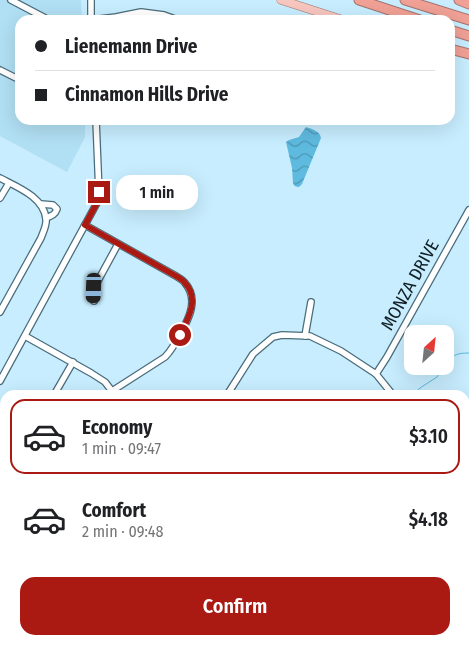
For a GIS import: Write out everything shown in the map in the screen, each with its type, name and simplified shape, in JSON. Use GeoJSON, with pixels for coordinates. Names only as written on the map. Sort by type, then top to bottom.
{"type":"FeatureCollection","features":[{"type":"Feature","properties":{"kind":"highway"},"geometry":{"type":"LineString","coordinates":[[359,0],[405,15]]}},
{"type":"Feature","properties":{"kind":"highway"},"geometry":{"type":"LineString","coordinates":[[405,0],[453,15]]}},
{"type":"Feature","properties":{"kind":"highway"},"geometry":{"type":"LineString","coordinates":[[459,0],[469,4]]}},
{"type":"Feature","properties":{"kind":"highway"},"geometry":{"type":"LineString","coordinates":[[455,16],[469,20]]}},
{"type":"Feature","properties":{"kind":"highway"},"geometry":{"type":"LineString","coordinates":[[455,32],[469,36]]}},
{"type":"Feature","properties":{"kind":"highway"},"geometry":{"type":"LineString","coordinates":[[455,50],[469,54]]}},
{"type":"Feature","properties":{"kind":"main road"},"geometry":{"type":"LineString","coordinates":[[281,0],[328,15]]}},
{"type":"Feature","properties":{"kind":"main road"},"geometry":{"type":"LineString","coordinates":[[455,54],[469,58]]}},
{"type":"Feature","properties":{"kind":"street"},"geometry":{"type":"LineString","coordinates":[[11,0],[40,15]]}},
{"type":"Feature","properties":{"kind":"street"},"geometry":{"type":"LineString","coordinates":[[91,15],[92,0]]}},
{"type":"Feature","properties":{"kind":"street"},"geometry":{"type":"LineString","coordinates":[[136,15],[145,12],[159,15]]}},
{"type":"Feature","properties":{"kind":"street"},"geometry":{"type":"LineString","coordinates":[[0,70],[15,78]]}},
{"type":"Feature","properties":{"kind":"street"},"geometry":{"type":"LineString","coordinates":[[0,381],[98,201],[96,125]]}},
{"type":"Feature","properties":{"kind":"street"},"geometry":{"type":"LineString","coordinates":[[0,178],[31,195],[41,204],[46,218],[46,225],[41,238],[0,312]]}},
{"type":"Feature","properties":{"kind":"street"},"geometry":{"type":"LineString","coordinates":[[0,198],[9,183]]}},
{"type":"Feature","properties":{"kind":"street"},"geometry":{"type":"LineString","coordinates":[[41,204],[52,205],[57,209],[56,213],[46,218]]}},
{"type":"Feature","properties":{"kind":"street","name":"MONZA DRIVE"},"geometry":{"type":"LineString","coordinates":[[376,374],[466,222],[469,210]]}},
{"type":"Feature","properties":{"kind":"street"},"geometry":{"type":"LineString","coordinates":[[85,225],[176,276],[186,284],[191,294],[192,309],[189,318],[170,351],[165,357],[118,390]]}},
{"type":"Feature","properties":{"kind":"street"},"geometry":{"type":"LineString","coordinates":[[94,301],[94,288],[118,244]]}},
{"type":"Feature","properties":{"kind":"street"},"geometry":{"type":"LineString","coordinates":[[305,336],[311,302]]}},
{"type":"Feature","properties":{"kind":"street"},"geometry":{"type":"LineString","coordinates":[[230,390],[253,354],[274,337],[282,335],[305,336],[322,341],[376,374],[389,390]]}},
{"type":"Feature","properties":{"kind":"street"},"geometry":{"type":"LineString","coordinates":[[25,336],[73,362],[105,382],[112,390]]}},
{"type":"Feature","properties":{"kind":"street"},"geometry":{"type":"LineString","coordinates":[[57,390],[73,362]]}},
{"type":"Feature","properties":{"kind":"shaded area"},"geometry":{"type":"Polygon","coordinates":[[[0,0],[81,0],[82,15],[15,15],[15,125],[85,125],[85,137],[67,172],[0,136],[0,0]]]}},
{"type":"Feature","properties":{"kind":"water"},"geometry":{"type":"Polygon","coordinates":[[[306,127],[317,132],[321,138],[302,184],[298,187],[293,183],[292,168],[286,142],[299,137],[306,127]]]}},
{"type":"Feature","properties":{"kind":"waterway"},"geometry":{"type":"LineString","coordinates":[[454,356],[469,353]]}},
{"type":"Feature","properties":{"kind":"waterway"},"geometry":{"type":"LineString","coordinates":[[418,390],[438,375]]}},
{"type":"Feature","properties":{"kind":"route"},"geometry":{"type":"LineString","coordinates":[[99,192],[98,201],[85,225],[176,276],[186,284],[191,294],[192,309],[180,335]]}}]}
